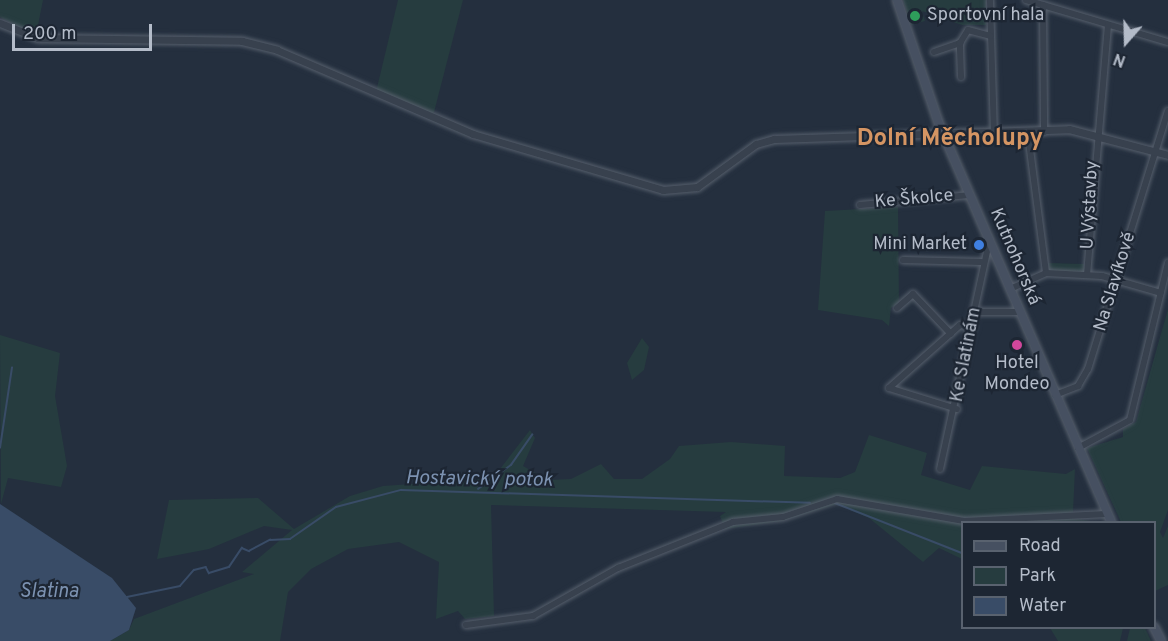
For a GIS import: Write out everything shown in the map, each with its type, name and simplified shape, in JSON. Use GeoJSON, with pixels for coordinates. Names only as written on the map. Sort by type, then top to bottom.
{"type":"FeatureCollection","features":[{"type":"Feature","properties":{"kind":"main road","name":"Kutnohorská"},"geometry":{"type":"LineString","coordinates":[[897,0],[944,136],[1109,518]]}},
{"type":"Feature","properties":{"kind":"street"},"geometry":{"type":"LineString","coordinates":[[990,0],[994,135]]}},
{"type":"Feature","properties":{"kind":"street"},"geometry":{"type":"LineString","coordinates":[[1026,0],[1168,42]]}},
{"type":"Feature","properties":{"kind":"street"},"geometry":{"type":"LineString","coordinates":[[1043,5],[1044,132]]}},
{"type":"Feature","properties":{"kind":"street"},"geometry":{"type":"LineString","coordinates":[[0,23],[48,39],[242,41],[277,50],[473,134],[663,190],[697,187],[761,141],[1044,132],[1095,135],[1168,155]]}},
{"type":"Feature","properties":{"kind":"street","name":"U Výstavby"},"geometry":{"type":"LineString","coordinates":[[1087,274],[1095,135],[1108,25]]}},
{"type":"Feature","properties":{"kind":"street"},"geometry":{"type":"LineString","coordinates":[[961,77],[960,43],[968,30],[990,36]]}},
{"type":"Feature","properties":{"kind":"street"},"geometry":{"type":"LineString","coordinates":[[934,52],[960,43]]}},
{"type":"Feature","properties":{"kind":"street","name":"Na Slavíkově"},"geometry":{"type":"LineString","coordinates":[[1055,395],[1085,377],[1166,125],[1168,111]]}},
{"type":"Feature","properties":{"kind":"street"},"geometry":{"type":"LineString","coordinates":[[1028,134],[1046,273]]}},
{"type":"Feature","properties":{"kind":"street","name":"Ke Školce"},"geometry":{"type":"LineString","coordinates":[[860,205],[969,195]]}},
{"type":"Feature","properties":{"kind":"street","name":"Ke Slatinám"},"geometry":{"type":"LineString","coordinates":[[940,470],[957,409],[976,312],[981,261],[989,242]]}},
{"type":"Feature","properties":{"kind":"street"},"geometry":{"type":"LineString","coordinates":[[903,260],[981,261]]}},
{"type":"Feature","properties":{"kind":"street"},"geometry":{"type":"LineString","coordinates":[[1078,448],[1131,418],[1164,289],[1168,263]]}},
{"type":"Feature","properties":{"kind":"street"},"geometry":{"type":"LineString","coordinates":[[1010,290],[1046,273],[1087,274],[1164,289]]}},
{"type":"Feature","properties":{"kind":"street"},"geometry":{"type":"LineString","coordinates":[[897,308],[913,294],[951,334]]}},
{"type":"Feature","properties":{"kind":"street"},"geometry":{"type":"LineString","coordinates":[[976,312],[1020,312]]}},
{"type":"Feature","properties":{"kind":"street"},"geometry":{"type":"LineString","coordinates":[[957,409],[888,388],[960,325],[973,327]]}},
{"type":"Feature","properties":{"kind":"street"},"geometry":{"type":"LineString","coordinates":[[466,625],[533,616],[618,568],[722,526],[783,517],[837,499],[964,521],[1109,518]]}},
{"type":"Feature","properties":{"kind":"green space"},"geometry":{"type":"Polygon","coordinates":[[[0,0],[43,0],[37,30],[26,31],[0,17],[0,0]]]}},
{"type":"Feature","properties":{"kind":"green space"},"geometry":{"type":"Polygon","coordinates":[[[398,0],[463,0],[433,116],[376,92],[398,0]]]}},
{"type":"Feature","properties":{"kind":"green space"},"geometry":{"type":"Polygon","coordinates":[[[903,0],[986,0],[986,25],[962,25],[922,11],[925,21],[911,25],[903,0]]]}},
{"type":"Feature","properties":{"kind":"green space"},"geometry":{"type":"Polygon","coordinates":[[[898,207],[899,303],[891,308],[889,326],[882,320],[818,310],[825,211],[898,207]]]}},
{"type":"Feature","properties":{"kind":"green space"},"geometry":{"type":"Polygon","coordinates":[[[1048,263],[1084,264],[1084,272],[1050,272],[1048,263]]]}},
{"type":"Feature","properties":{"kind":"green space"},"geometry":{"type":"Polygon","coordinates":[[[1168,309],[1168,510],[1160,532],[1163,538],[1168,526],[1168,585],[1156,591],[1156,521],[1121,521],[1087,448],[1123,437],[1123,429],[1136,422],[1168,309]]]}},
{"type":"Feature","properties":{"kind":"green space"},"geometry":{"type":"Polygon","coordinates":[[[0,335],[60,353],[55,396],[67,466],[61,487],[8,478],[1,504],[0,335]]]}},
{"type":"Feature","properties":{"kind":"green space"},"geometry":{"type":"Polygon","coordinates":[[[642,338],[649,347],[644,370],[632,380],[627,363],[642,338]]]}},
{"type":"Feature","properties":{"kind":"green space"},"geometry":{"type":"Polygon","coordinates":[[[530,430],[535,438],[523,466],[548,480],[571,479],[601,464],[614,479],[642,479],[670,459],[679,446],[731,442],[785,446],[784,476],[840,478],[855,472],[869,435],[927,453],[921,475],[970,490],[982,466],[1066,474],[1075,469],[1073,513],[1076,519],[1091,521],[961,521],[961,559],[939,548],[923,562],[869,518],[837,504],[782,521],[725,529],[720,516],[726,512],[491,505],[494,616],[465,619],[458,611],[436,619],[439,562],[399,542],[348,549],[311,569],[288,592],[280,641],[110,641],[129,630],[134,619],[254,574],[242,572],[292,530],[264,526],[209,549],[157,559],[169,500],[258,498],[294,529],[350,496],[383,486],[482,479],[500,469],[530,430]]]}},
{"type":"Feature","properties":{"kind":"green space"},"geometry":{"type":"Polygon","coordinates":[[[1051,629],[1123,629],[1120,641],[1058,641],[1051,629]]]}},
{"type":"Feature","properties":{"kind":"green space"},"geometry":{"type":"Polygon","coordinates":[[[1130,629],[1145,629],[1151,641],[1127,641],[1130,629]]]}},
{"type":"Feature","properties":{"kind":"water","name":"Slatina"},"geometry":{"type":"Polygon","coordinates":[[[0,504],[112,578],[136,608],[129,630],[110,641],[0,641],[0,504]]]}},
{"type":"Feature","properties":{"kind":"waterway"},"geometry":{"type":"LineString","coordinates":[[0,448],[12,368]]}},
{"type":"Feature","properties":{"kind":"waterway"},"geometry":{"type":"LineString","coordinates":[[478,489],[511,465],[532,435]]}},
{"type":"Feature","properties":{"kind":"waterway","name":"Hostavický potok"},"geometry":{"type":"LineString","coordinates":[[127,597],[180,586],[194,570],[206,567],[209,573],[229,567],[242,548],[249,551],[270,540],[290,539],[336,507],[401,490],[810,503]]}},
{"type":"Feature","properties":{"kind":"waterway","name":"Hostavický potok"},"geometry":{"type":"LineString","coordinates":[[835,503],[961,553]]}},
{"type":"Feature","properties":{"kind":"place","name":"Sportovní hala"},"geometry":{"type":"Point","coordinates":[915,16]}},
{"type":"Feature","properties":{"kind":"place","name":"Mini Market"},"geometry":{"type":"Point","coordinates":[979,245]}},
{"type":"Feature","properties":{"kind":"place","name":"Hotel Mondeo"},"geometry":{"type":"Point","coordinates":[1017,345]}},
{"type":"Feature","properties":{"kind":"district","name":"Dolní Měcholupy"},"geometry":{"type":"Point","coordinates":[950,140]}}]}
